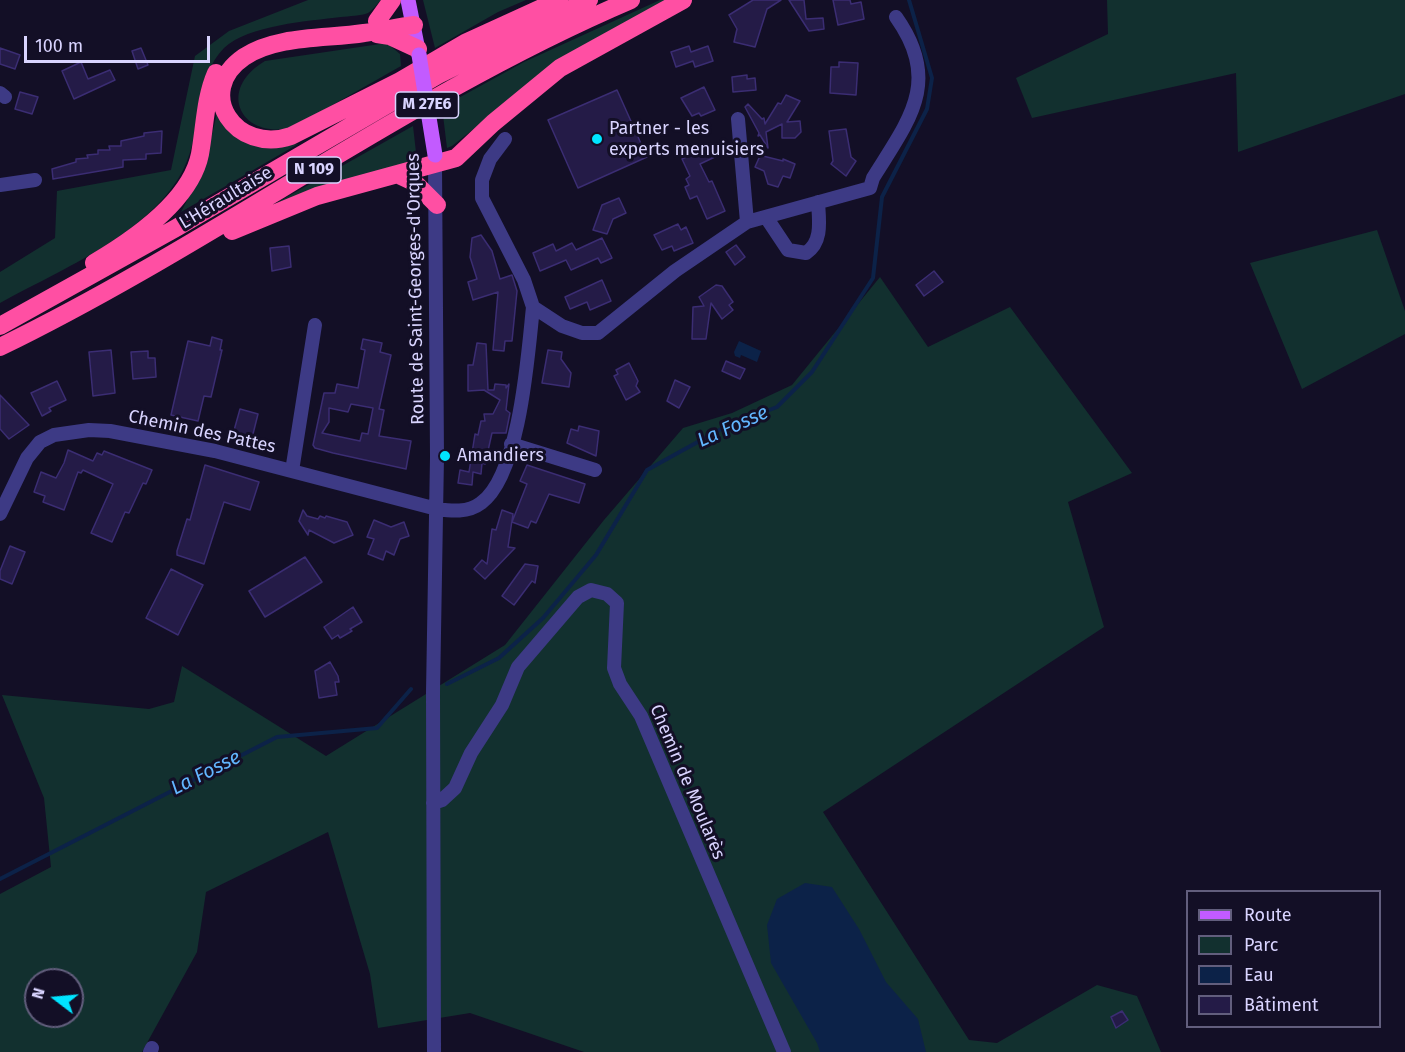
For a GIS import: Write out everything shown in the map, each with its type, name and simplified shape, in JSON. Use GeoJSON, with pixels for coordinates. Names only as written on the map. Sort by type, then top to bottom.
{"type":"FeatureCollection","features":[{"type":"Feature","properties":{"kind":"highway"},"geometry":{"type":"LineString","coordinates":[[372,27],[392,0]]}},
{"type":"Feature","properties":{"kind":"highway"},"geometry":{"type":"LineString","coordinates":[[412,14],[372,27],[289,42],[247,55],[231,69],[225,80],[222,101],[228,119],[238,130],[252,137],[277,140],[291,136],[400,81],[465,43],[559,0]]}},
{"type":"Feature","properties":{"kind":"highway","name":"L'Héraultaise"},"geometry":{"type":"LineString","coordinates":[[0,326],[176,228],[438,75],[589,0]]}},
{"type":"Feature","properties":{"kind":"highway","name":"L'Héraultaise"},"geometry":{"type":"LineString","coordinates":[[0,347],[180,250],[435,98],[521,52],[631,0]]}},
{"type":"Feature","properties":{"kind":"highway"},"geometry":{"type":"LineString","coordinates":[[52,321],[139,281],[244,224],[280,209],[397,174],[435,160],[456,158],[560,68],[683,0]]}},
{"type":"Feature","properties":{"kind":"highway"},"geometry":{"type":"LineString","coordinates":[[0,316],[98,261],[174,203],[195,171],[214,77],[220,65],[237,48],[270,35],[372,27],[419,52]]}},
{"type":"Feature","properties":{"kind":"highway"},"geometry":{"type":"LineString","coordinates":[[397,174],[414,182],[437,205]]}},
{"type":"Feature","properties":{"kind":"main road","name":"Route de Saint-Georges-d'Orques"},"geometry":{"type":"LineString","coordinates":[[412,14],[435,160]]}},
{"type":"Feature","properties":{"kind":"street"},"geometry":{"type":"LineString","coordinates":[[505,139],[490,159],[482,180],[482,198],[524,280],[533,307],[562,326],[582,333],[598,333],[675,271],[747,222],[870,188],[873,178],[915,106],[920,73],[913,47],[896,17]]}},
{"type":"Feature","properties":{"kind":"street"},"geometry":{"type":"LineString","coordinates":[[738,120],[747,222]]}},
{"type":"Feature","properties":{"kind":"street","name":"Route de Saint-Georges-d'Orques"},"geometry":{"type":"LineString","coordinates":[[435,160],[437,508]]}},
{"type":"Feature","properties":{"kind":"street"},"geometry":{"type":"LineString","coordinates":[[0,185],[34,180]]}},
{"type":"Feature","properties":{"kind":"street"},"geometry":{"type":"LineString","coordinates":[[766,217],[788,250],[806,253],[814,248],[817,240],[818,202]]}},
{"type":"Feature","properties":{"kind":"street","name":"Chemin des Pattes"},"geometry":{"type":"LineString","coordinates":[[0,514],[27,458],[40,442],[54,435],[75,430],[110,430],[184,444],[437,508],[464,510],[480,504],[494,490],[511,444],[526,373],[533,307]]}},
{"type":"Feature","properties":{"kind":"street"},"geometry":{"type":"LineString","coordinates":[[292,471],[315,325]]}},
{"type":"Feature","properties":{"kind":"street"},"geometry":{"type":"LineString","coordinates":[[511,444],[595,470]]}},
{"type":"Feature","properties":{"kind":"street","name":"M 27E6"},"geometry":{"type":"LineString","coordinates":[[434,1052],[433,703],[437,508]]}},
{"type":"Feature","properties":{"kind":"street","name":"Chemin de Moularès"},"geometry":{"type":"LineString","coordinates":[[433,803],[442,800],[455,788],[471,753],[502,705],[514,674],[553,623],[578,597],[591,590],[613,597],[617,603],[616,676],[641,717],[784,1052]]}},
{"type":"Feature","properties":{"kind":"green space"},"geometry":{"type":"Polygon","coordinates":[[[308,0],[381,0],[365,14],[263,29],[235,40],[224,48],[214,60],[208,74],[190,154],[170,191],[151,211],[103,247],[0,303],[0,272],[55,238],[57,191],[171,170],[195,56],[229,31],[308,0]]]}},
{"type":"Feature","properties":{"kind":"green space"},"geometry":{"type":"Polygon","coordinates":[[[423,0],[526,0],[498,12],[435,48],[423,0]]]}},
{"type":"Feature","properties":{"kind":"green space"},"geometry":{"type":"Polygon","coordinates":[[[660,0],[672,0],[555,65],[447,148],[442,107],[524,62],[660,0]]]}},
{"type":"Feature","properties":{"kind":"green space"},"geometry":{"type":"Polygon","coordinates":[[[1107,0],[1405,0],[1405,94],[1238,152],[1236,73],[1032,118],[1016,78],[1108,34],[1107,0]]]}},
{"type":"Feature","properties":{"kind":"green space"},"geometry":{"type":"Polygon","coordinates":[[[388,44],[400,54],[401,66],[292,128],[274,129],[259,126],[248,119],[241,109],[238,97],[242,85],[250,72],[265,61],[388,44]]]}},
{"type":"Feature","properties":{"kind":"green space"},"geometry":{"type":"Polygon","coordinates":[[[220,97],[223,116],[289,145],[298,144],[181,212],[196,183],[206,156],[220,97]]]}},
{"type":"Feature","properties":{"kind":"green space"},"geometry":{"type":"Polygon","coordinates":[[[413,126],[417,161],[278,202],[413,126]]]}},
{"type":"Feature","properties":{"kind":"green space"},"geometry":{"type":"Polygon","coordinates":[[[1377,230],[1405,311],[1405,334],[1302,389],[1250,263],[1377,230]]]}},
{"type":"Feature","properties":{"kind":"green space"},"geometry":{"type":"Polygon","coordinates":[[[880,277],[928,347],[1010,307],[1132,473],[1068,502],[1104,627],[823,812],[969,1040],[997,1043],[1097,985],[1137,996],[1161,1052],[584,1052],[470,1013],[378,1028],[370,974],[328,832],[206,892],[197,952],[142,1052],[0,1052],[0,894],[51,867],[44,798],[2,695],[149,709],[174,702],[182,666],[326,756],[505,645],[604,520],[683,428],[732,413],[792,385],[880,277]]]}},
{"type":"Feature","properties":{"kind":"water"},"geometry":{"type":"Polygon","coordinates":[[[739,341],[761,351],[757,362],[741,355],[740,358],[735,356],[734,352],[739,341]]]}},
{"type":"Feature","properties":{"kind":"water"},"geometry":{"type":"Polygon","coordinates":[[[805,883],[832,887],[859,929],[886,982],[918,1019],[926,1052],[820,1052],[771,963],[767,925],[777,899],[805,883]]]}},
{"type":"Feature","properties":{"kind":"building"},"geometry":{"type":"Polygon","coordinates":[[[753,0],[781,0],[767,9],[755,47],[734,42],[737,29],[729,15],[753,0]]]}},
{"type":"Feature","properties":{"kind":"building"},"geometry":{"type":"Polygon","coordinates":[[[789,0],[804,0],[806,19],[823,18],[824,29],[809,31],[789,0]]]}},
{"type":"Feature","properties":{"kind":"building"},"geometry":{"type":"Polygon","coordinates":[[[833,0],[850,0],[851,4],[861,2],[864,19],[838,25],[833,0]]]}},
{"type":"Feature","properties":{"kind":"building"},"geometry":{"type":"Polygon","coordinates":[[[689,46],[691,52],[708,46],[713,61],[695,67],[693,61],[676,67],[671,52],[689,46]]]}},
{"type":"Feature","properties":{"kind":"building"},"geometry":{"type":"Polygon","coordinates":[[[0,48],[20,55],[15,69],[0,64],[0,48]]]}},
{"type":"Feature","properties":{"kind":"building"},"geometry":{"type":"Polygon","coordinates":[[[141,48],[148,65],[138,69],[132,51],[141,48]]]}},
{"type":"Feature","properties":{"kind":"building"},"geometry":{"type":"Polygon","coordinates":[[[81,62],[88,79],[110,70],[115,80],[74,99],[62,71],[81,62]]]}},
{"type":"Feature","properties":{"kind":"building"},"geometry":{"type":"Polygon","coordinates":[[[839,62],[858,63],[856,95],[830,93],[831,67],[839,67],[839,62]]]}},
{"type":"Feature","properties":{"kind":"building"},"geometry":{"type":"Polygon","coordinates":[[[747,75],[747,79],[755,78],[756,90],[733,92],[732,77],[747,75]]]}},
{"type":"Feature","properties":{"kind":"building"},"geometry":{"type":"Polygon","coordinates":[[[704,87],[715,110],[701,116],[699,113],[692,116],[681,98],[704,87]]]}},
{"type":"Feature","properties":{"kind":"building","name":"Partner - les experts menuisiers"},"geometry":{"type":"Polygon","coordinates":[[[617,90],[647,157],[578,188],[548,120],[617,90]]]}},
{"type":"Feature","properties":{"kind":"building"},"geometry":{"type":"Polygon","coordinates":[[[20,92],[38,97],[32,114],[15,109],[20,92]]]}},
{"type":"Feature","properties":{"kind":"building"},"geometry":{"type":"Polygon","coordinates":[[[786,95],[800,101],[787,122],[800,121],[801,132],[795,138],[782,138],[782,124],[766,132],[768,148],[760,135],[758,136],[759,133],[745,107],[748,104],[762,119],[764,118],[765,124],[786,95]]]}},
{"type":"Feature","properties":{"kind":"building"},"geometry":{"type":"Polygon","coordinates":[[[846,129],[851,157],[856,161],[846,176],[831,164],[833,161],[829,131],[846,129]]]}},
{"type":"Feature","properties":{"kind":"building"},"geometry":{"type":"Polygon","coordinates":[[[162,131],[161,153],[146,154],[146,159],[123,160],[123,167],[53,179],[52,169],[76,162],[76,159],[88,158],[87,155],[98,154],[98,150],[110,150],[109,146],[121,146],[121,141],[144,136],[144,133],[162,131]]]}},
{"type":"Feature","properties":{"kind":"building"},"geometry":{"type":"Polygon","coordinates":[[[712,145],[717,156],[700,164],[709,182],[712,181],[725,211],[707,219],[697,196],[690,199],[685,187],[689,185],[686,179],[690,176],[682,159],[712,145]]]}},
{"type":"Feature","properties":{"kind":"building"},"geometry":{"type":"Polygon","coordinates":[[[763,156],[783,161],[783,159],[795,164],[790,178],[783,176],[778,187],[768,184],[764,171],[755,167],[759,158],[763,156]]]}},
{"type":"Feature","properties":{"kind":"building"},"geometry":{"type":"Polygon","coordinates":[[[619,198],[626,213],[613,219],[607,234],[593,230],[602,205],[619,198]]]}},
{"type":"Feature","properties":{"kind":"building"},"geometry":{"type":"Polygon","coordinates":[[[678,224],[681,230],[686,227],[693,243],[674,251],[672,246],[662,250],[654,235],[678,224]]]}},
{"type":"Feature","properties":{"kind":"building"},"geometry":{"type":"Polygon","coordinates":[[[481,235],[492,251],[500,279],[512,275],[517,291],[512,341],[505,341],[504,351],[493,350],[498,292],[473,300],[468,282],[477,279],[470,257],[472,238],[481,235]]]}},
{"type":"Feature","properties":{"kind":"building"},"geometry":{"type":"Polygon","coordinates":[[[602,238],[612,258],[601,263],[598,258],[571,270],[566,260],[540,271],[533,253],[553,244],[556,251],[572,243],[576,250],[602,238]]]}},
{"type":"Feature","properties":{"kind":"building"},"geometry":{"type":"Polygon","coordinates":[[[736,245],[745,257],[735,265],[726,252],[736,245]]]}},
{"type":"Feature","properties":{"kind":"building"},"geometry":{"type":"Polygon","coordinates":[[[289,246],[291,267],[272,271],[270,248],[289,246]]]}},
{"type":"Feature","properties":{"kind":"building"},"geometry":{"type":"Polygon","coordinates":[[[934,271],[943,282],[924,296],[916,285],[934,271]]]}},
{"type":"Feature","properties":{"kind":"building"},"geometry":{"type":"Polygon","coordinates":[[[602,280],[611,301],[590,310],[587,302],[570,309],[565,297],[602,280]]]}},
{"type":"Feature","properties":{"kind":"building"},"geometry":{"type":"Polygon","coordinates":[[[716,285],[722,286],[733,302],[729,305],[733,310],[722,319],[711,303],[706,339],[692,339],[693,307],[704,306],[699,297],[716,285]]]}},
{"type":"Feature","properties":{"kind":"building"},"geometry":{"type":"Polygon","coordinates":[[[212,337],[222,340],[220,350],[222,350],[211,397],[204,396],[198,421],[171,415],[188,341],[210,346],[212,337]]]}},
{"type":"Feature","properties":{"kind":"building"},"geometry":{"type":"Polygon","coordinates":[[[363,339],[382,343],[380,352],[391,355],[379,409],[384,410],[379,436],[411,441],[406,469],[333,453],[315,448],[313,445],[324,393],[335,393],[337,384],[358,388],[365,350],[361,349],[363,339]],[[351,404],[348,412],[329,408],[329,422],[322,433],[360,441],[362,433],[368,434],[373,408],[351,404]]]}},
{"type":"Feature","properties":{"kind":"building"},"geometry":{"type":"Polygon","coordinates":[[[477,343],[486,344],[488,390],[494,390],[495,384],[506,385],[506,388],[509,384],[506,410],[510,413],[506,433],[492,433],[485,464],[482,463],[481,474],[473,472],[472,485],[458,483],[460,470],[469,472],[475,434],[478,435],[481,421],[485,421],[484,414],[493,414],[500,400],[484,390],[468,391],[468,365],[473,365],[477,343]]]}},
{"type":"Feature","properties":{"kind":"building"},"geometry":{"type":"Polygon","coordinates":[[[111,350],[115,393],[93,396],[89,352],[111,350]]]}},
{"type":"Feature","properties":{"kind":"building"},"geometry":{"type":"Polygon","coordinates":[[[548,350],[562,352],[561,359],[571,373],[569,387],[542,383],[548,350]]]}},
{"type":"Feature","properties":{"kind":"building"},"geometry":{"type":"Polygon","coordinates":[[[148,351],[148,358],[155,358],[156,377],[133,379],[131,352],[148,351]]]}},
{"type":"Feature","properties":{"kind":"building"},"geometry":{"type":"Polygon","coordinates":[[[726,361],[745,369],[740,379],[722,371],[726,361]]]}},
{"type":"Feature","properties":{"kind":"building"},"geometry":{"type":"Polygon","coordinates":[[[629,363],[638,381],[636,386],[640,392],[626,400],[614,376],[618,374],[616,370],[629,363]]]}},
{"type":"Feature","properties":{"kind":"building"},"geometry":{"type":"Polygon","coordinates":[[[675,380],[690,387],[679,408],[667,401],[675,380]]]}},
{"type":"Feature","properties":{"kind":"building"},"geometry":{"type":"Polygon","coordinates":[[[57,381],[66,400],[49,408],[51,411],[42,416],[31,393],[57,381]]]}},
{"type":"Feature","properties":{"kind":"building"},"geometry":{"type":"Polygon","coordinates":[[[0,395],[29,425],[9,439],[0,429],[0,395]]]}},
{"type":"Feature","properties":{"kind":"building"},"geometry":{"type":"Polygon","coordinates":[[[240,409],[258,414],[252,438],[233,434],[240,409]]]}},
{"type":"Feature","properties":{"kind":"building"},"geometry":{"type":"Polygon","coordinates":[[[579,426],[599,431],[596,456],[567,443],[571,429],[578,431],[579,426]]]}},
{"type":"Feature","properties":{"kind":"building"},"geometry":{"type":"Polygon","coordinates":[[[68,450],[93,461],[97,453],[102,455],[104,451],[152,470],[146,484],[143,483],[129,513],[125,512],[112,542],[91,533],[113,484],[83,470],[81,473],[78,472],[64,510],[43,502],[45,496],[34,492],[41,472],[56,478],[68,450]]]}},
{"type":"Feature","properties":{"kind":"building"},"geometry":{"type":"Polygon","coordinates":[[[205,465],[259,482],[250,510],[224,502],[204,564],[177,555],[177,551],[187,519],[190,520],[205,465]]]}},
{"type":"Feature","properties":{"kind":"building"},"geometry":{"type":"Polygon","coordinates":[[[527,465],[585,484],[579,503],[549,494],[536,523],[531,521],[528,528],[512,522],[527,484],[520,481],[527,465]]]}},
{"type":"Feature","properties":{"kind":"building"},"geometry":{"type":"Polygon","coordinates":[[[303,510],[307,516],[318,519],[320,516],[325,518],[326,516],[347,522],[353,535],[334,543],[309,530],[308,535],[299,521],[303,510]]]}},
{"type":"Feature","properties":{"kind":"building"},"geometry":{"type":"Polygon","coordinates":[[[502,510],[513,514],[508,547],[515,548],[485,579],[474,569],[482,560],[487,564],[492,529],[496,530],[502,510]]]}},
{"type":"Feature","properties":{"kind":"building"},"geometry":{"type":"Polygon","coordinates":[[[374,520],[391,527],[404,522],[409,536],[400,539],[394,555],[386,551],[383,560],[368,554],[374,539],[367,537],[374,520]]]}},
{"type":"Feature","properties":{"kind":"building"},"geometry":{"type":"Polygon","coordinates":[[[10,546],[25,552],[12,584],[0,579],[0,571],[10,546]]]}},
{"type":"Feature","properties":{"kind":"building"},"geometry":{"type":"Polygon","coordinates":[[[305,557],[322,582],[265,617],[249,591],[305,557]]]}},
{"type":"Feature","properties":{"kind":"building"},"geometry":{"type":"Polygon","coordinates":[[[525,564],[538,566],[535,583],[532,581],[514,605],[502,596],[525,564]]]}},
{"type":"Feature","properties":{"kind":"building"},"geometry":{"type":"Polygon","coordinates":[[[171,569],[203,585],[178,635],[146,618],[171,569]]]}},
{"type":"Feature","properties":{"kind":"building"},"geometry":{"type":"Polygon","coordinates":[[[353,607],[362,622],[340,638],[338,635],[332,639],[324,627],[353,607]]]}},
{"type":"Feature","properties":{"kind":"building"},"geometry":{"type":"Polygon","coordinates":[[[330,662],[338,676],[339,682],[335,682],[337,695],[319,698],[315,671],[330,662]]]}},
{"type":"Feature","properties":{"kind":"building"},"geometry":{"type":"Polygon","coordinates":[[[1122,1011],[1128,1020],[1116,1028],[1111,1017],[1122,1011]]]}},
{"type":"Feature","properties":{"kind":"waterway","name":"La Fosse"},"geometry":{"type":"LineString","coordinates":[[447,684],[499,658],[543,618],[596,555],[647,470],[723,428],[777,407],[812,372],[873,278],[882,197],[927,109],[932,78],[909,0]]}},
{"type":"Feature","properties":{"kind":"waterway","name":"La Fosse"},"geometry":{"type":"LineString","coordinates":[[0,879],[277,737],[377,728],[411,689]]}},
{"type":"Feature","properties":{"kind":"place","name":"Partner - les experts menuisiers"},"geometry":{"type":"Point","coordinates":[597,139]}},
{"type":"Feature","properties":{"kind":"place","name":"Amandiers"},"geometry":{"type":"Point","coordinates":[445,456]}}]}
